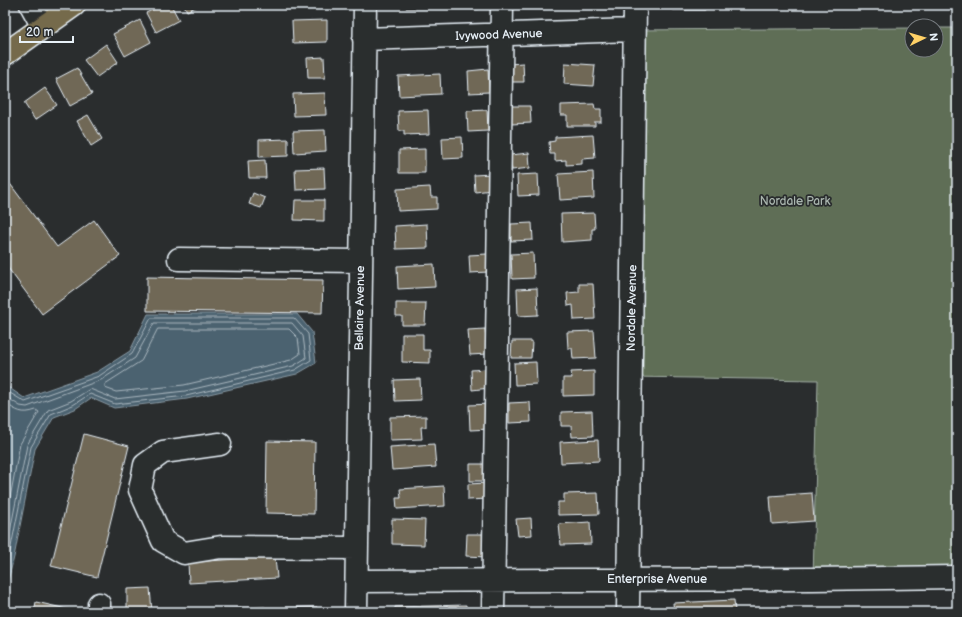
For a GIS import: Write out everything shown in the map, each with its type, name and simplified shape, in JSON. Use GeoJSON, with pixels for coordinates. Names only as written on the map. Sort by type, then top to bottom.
{"type":"FeatureCollection","features":[{"type":"Feature","properties":{"kind":"main road"},"geometry":{"type":"LineString","coordinates":[[5,54],[74,5]]}},
{"type":"Feature","properties":{"kind":"street"},"geometry":{"type":"LineString","coordinates":[[31,5],[43,27]]}},
{"type":"Feature","properties":{"kind":"street","name":"Bellaire Avenue"},"geometry":{"type":"LineString","coordinates":[[356,612],[364,5]]}},
{"type":"Feature","properties":{"kind":"street"},"geometry":{"type":"LineString","coordinates":[[493,612],[502,5]]}},
{"type":"Feature","properties":{"kind":"street","name":"Nordale Avenue"},"geometry":{"type":"LineString","coordinates":[[628,612],[633,30],[635,5]]}},
{"type":"Feature","properties":{"kind":"street","name":"Ivywood Avenue"},"geometry":{"type":"LineString","coordinates":[[364,39],[633,30]]}},
{"type":"Feature","properties":{"kind":"street"},"geometry":{"type":"LineString","coordinates":[[179,259],[360,261]]}},
{"type":"Feature","properties":{"kind":"street"},"geometry":{"type":"LineString","coordinates":[[220,444],[163,452],[145,465],[140,490],[163,541],[184,553],[221,547],[357,548]]}},
{"type":"Feature","properties":{"kind":"street","name":"Enterprise Avenue"},"geometry":{"type":"LineString","coordinates":[[357,581],[957,577]]}},
{"type":"Feature","properties":{"kind":"green space","name":"Nordale Park"},"geometry":{"type":"Polygon","coordinates":[[[904,28],[904,58],[944,58],[944,28],[957,28],[957,577],[813,579],[818,380],[631,377],[633,30],[904,28]]]}},
{"type":"Feature","properties":{"kind":"water"},"geometry":{"type":"Polygon","coordinates":[[[148,314],[297,314],[312,332],[316,363],[297,374],[187,399],[114,408],[91,398],[75,409],[54,417],[35,449],[14,557],[5,593],[5,385],[24,398],[97,372],[130,351],[148,314]]]}},
{"type":"Feature","properties":{"kind":"building"},"geometry":{"type":"Polygon","coordinates":[[[162,5],[171,5],[179,20],[156,32],[146,13],[162,5]]]}},
{"type":"Feature","properties":{"kind":"building"},"geometry":{"type":"Polygon","coordinates":[[[184,5],[200,5],[187,11],[184,5]]]}},
{"type":"Feature","properties":{"kind":"building"},"geometry":{"type":"Polygon","coordinates":[[[406,5],[479,5],[479,9],[406,8],[406,5]]]}},
{"type":"Feature","properties":{"kind":"building"},"geometry":{"type":"Polygon","coordinates":[[[673,5],[705,5],[705,10],[673,10],[673,5]]]}},
{"type":"Feature","properties":{"kind":"building"},"geometry":{"type":"Polygon","coordinates":[[[140,20],[151,42],[125,56],[113,34],[140,20]]]}},
{"type":"Feature","properties":{"kind":"building"},"geometry":{"type":"Polygon","coordinates":[[[327,20],[327,42],[293,43],[292,21],[327,20]]]}},
{"type":"Feature","properties":{"kind":"building"},"geometry":{"type":"Polygon","coordinates":[[[106,44],[118,62],[97,77],[84,60],[106,44]]]}},
{"type":"Feature","properties":{"kind":"building"},"geometry":{"type":"Polygon","coordinates":[[[324,57],[325,78],[308,78],[307,58],[324,57]]]}},
{"type":"Feature","properties":{"kind":"building"},"geometry":{"type":"Polygon","coordinates":[[[523,63],[524,82],[510,82],[509,64],[523,63]]]}},
{"type":"Feature","properties":{"kind":"building"},"geometry":{"type":"Polygon","coordinates":[[[565,63],[595,65],[593,86],[564,84],[565,63]]]}},
{"type":"Feature","properties":{"kind":"building"},"geometry":{"type":"Polygon","coordinates":[[[77,68],[92,94],[70,106],[56,79],[77,68]]]}},
{"type":"Feature","properties":{"kind":"building"},"geometry":{"type":"Polygon","coordinates":[[[488,69],[489,92],[469,93],[468,71],[488,69]]]}},
{"type":"Feature","properties":{"kind":"building"},"geometry":{"type":"Polygon","coordinates":[[[440,74],[441,94],[399,96],[398,76],[440,74]]]}},
{"type":"Feature","properties":{"kind":"building"},"geometry":{"type":"Polygon","coordinates":[[[45,88],[57,105],[35,120],[24,103],[45,88]]]}},
{"type":"Feature","properties":{"kind":"building"},"geometry":{"type":"Polygon","coordinates":[[[325,93],[326,115],[294,116],[293,94],[325,93]]]}},
{"type":"Feature","properties":{"kind":"building"},"geometry":{"type":"Polygon","coordinates":[[[594,104],[595,109],[601,109],[601,122],[595,122],[595,126],[567,126],[567,115],[561,115],[561,105],[594,104]]]}},
{"type":"Feature","properties":{"kind":"building"},"geometry":{"type":"Polygon","coordinates":[[[510,106],[530,106],[531,123],[511,124],[510,106]]]}},
{"type":"Feature","properties":{"kind":"building"},"geometry":{"type":"Polygon","coordinates":[[[428,110],[429,134],[404,135],[404,131],[399,131],[398,111],[428,110]]]}},
{"type":"Feature","properties":{"kind":"building"},"geometry":{"type":"Polygon","coordinates":[[[487,110],[488,131],[468,132],[467,111],[487,110]]]}},
{"type":"Feature","properties":{"kind":"building"},"geometry":{"type":"Polygon","coordinates":[[[88,115],[102,139],[91,146],[77,121],[88,115]]]}},
{"type":"Feature","properties":{"kind":"building"},"geometry":{"type":"Polygon","coordinates":[[[325,130],[326,151],[294,153],[293,131],[325,130]]]}},
{"type":"Feature","properties":{"kind":"building"},"geometry":{"type":"Polygon","coordinates":[[[593,135],[595,158],[582,159],[582,164],[566,165],[566,160],[555,161],[555,154],[550,154],[549,142],[555,141],[555,137],[593,135]]]}},
{"type":"Feature","properties":{"kind":"building"},"geometry":{"type":"Polygon","coordinates":[[[462,137],[463,158],[443,159],[442,138],[462,137]]]}},
{"type":"Feature","properties":{"kind":"building"},"geometry":{"type":"Polygon","coordinates":[[[288,139],[288,156],[259,157],[259,140],[288,139]]]}},
{"type":"Feature","properties":{"kind":"building"},"geometry":{"type":"Polygon","coordinates":[[[425,149],[425,173],[399,173],[399,150],[425,149]]]}},
{"type":"Feature","properties":{"kind":"building"},"geometry":{"type":"Polygon","coordinates":[[[529,153],[530,168],[512,170],[510,155],[529,153]]]}},
{"type":"Feature","properties":{"kind":"building"},"geometry":{"type":"Polygon","coordinates":[[[265,160],[266,178],[249,178],[248,161],[265,160]]]}},
{"type":"Feature","properties":{"kind":"building"},"geometry":{"type":"Polygon","coordinates":[[[324,168],[325,189],[296,190],[295,169],[324,168]]]}},
{"type":"Feature","properties":{"kind":"building"},"geometry":{"type":"Polygon","coordinates":[[[593,172],[594,198],[560,200],[558,174],[593,172]]]}},
{"type":"Feature","properties":{"kind":"building"},"geometry":{"type":"Polygon","coordinates":[[[491,174],[492,190],[475,192],[474,175],[491,174]]]}},
{"type":"Feature","properties":{"kind":"building"},"geometry":{"type":"Polygon","coordinates":[[[538,174],[539,195],[518,196],[517,175],[538,174]]]}},
{"type":"Feature","properties":{"kind":"building"},"geometry":{"type":"Polygon","coordinates":[[[5,177],[57,247],[94,220],[120,256],[42,314],[5,264],[5,177]]]}},
{"type":"Feature","properties":{"kind":"building"},"geometry":{"type":"Polygon","coordinates":[[[430,187],[431,197],[437,197],[437,209],[398,211],[397,189],[430,187]]]}},
{"type":"Feature","properties":{"kind":"building"},"geometry":{"type":"Polygon","coordinates":[[[253,193],[265,198],[261,208],[249,204],[253,193]]]}},
{"type":"Feature","properties":{"kind":"building"},"geometry":{"type":"Polygon","coordinates":[[[295,200],[324,200],[324,221],[294,220],[295,200]]]}},
{"type":"Feature","properties":{"kind":"building"},"geometry":{"type":"Polygon","coordinates":[[[594,213],[595,229],[592,229],[592,240],[562,242],[561,214],[594,213]]]}},
{"type":"Feature","properties":{"kind":"building"},"geometry":{"type":"Polygon","coordinates":[[[532,223],[533,240],[511,241],[511,224],[532,223]]]}},
{"type":"Feature","properties":{"kind":"building"},"geometry":{"type":"Polygon","coordinates":[[[427,224],[428,248],[396,249],[395,226],[427,224]]]}},
{"type":"Feature","properties":{"kind":"building"},"geometry":{"type":"Polygon","coordinates":[[[533,253],[534,278],[512,279],[511,254],[533,253]]]}},
{"type":"Feature","properties":{"kind":"building"},"geometry":{"type":"Polygon","coordinates":[[[487,254],[488,272],[470,273],[469,255],[487,254]]]}},
{"type":"Feature","properties":{"kind":"building"},"geometry":{"type":"Polygon","coordinates":[[[434,264],[435,287],[398,289],[397,266],[434,264]]]}},
{"type":"Feature","properties":{"kind":"building"},"geometry":{"type":"Polygon","coordinates":[[[147,277],[323,280],[322,313],[147,311],[147,277]]]}},
{"type":"Feature","properties":{"kind":"building"},"geometry":{"type":"Polygon","coordinates":[[[579,284],[593,284],[595,319],[574,320],[573,305],[568,306],[567,293],[579,292],[579,284]]]}},
{"type":"Feature","properties":{"kind":"building"},"geometry":{"type":"Polygon","coordinates":[[[537,288],[538,315],[518,316],[517,289],[537,288]]]}},
{"type":"Feature","properties":{"kind":"building"},"geometry":{"type":"Polygon","coordinates":[[[396,303],[426,303],[425,325],[402,325],[402,316],[396,316],[396,303]]]}},
{"type":"Feature","properties":{"kind":"building"},"geometry":{"type":"Polygon","coordinates":[[[485,329],[487,354],[470,355],[468,330],[485,329]]]}},
{"type":"Feature","properties":{"kind":"building"},"geometry":{"type":"Polygon","coordinates":[[[594,331],[596,358],[573,359],[572,348],[568,348],[567,332],[594,331]]]}},
{"type":"Feature","properties":{"kind":"building"},"geometry":{"type":"Polygon","coordinates":[[[402,334],[423,334],[423,350],[430,350],[430,363],[402,362],[402,334]]]}},
{"type":"Feature","properties":{"kind":"building"},"geometry":{"type":"Polygon","coordinates":[[[512,341],[532,341],[531,358],[511,358],[512,341]]]}},
{"type":"Feature","properties":{"kind":"building"},"geometry":{"type":"Polygon","coordinates":[[[536,362],[537,384],[515,385],[514,363],[536,362]]]}},
{"type":"Feature","properties":{"kind":"building"},"geometry":{"type":"Polygon","coordinates":[[[487,369],[489,388],[472,390],[471,370],[487,369]]]}},
{"type":"Feature","properties":{"kind":"building"},"geometry":{"type":"Polygon","coordinates":[[[594,371],[594,395],[563,396],[563,378],[572,378],[571,372],[594,371]]]}},
{"type":"Feature","properties":{"kind":"building"},"geometry":{"type":"Polygon","coordinates":[[[420,379],[421,400],[395,401],[394,380],[420,379]]]}},
{"type":"Feature","properties":{"kind":"building"},"geometry":{"type":"Polygon","coordinates":[[[530,402],[531,422],[509,423],[509,403],[530,402]]]}},
{"type":"Feature","properties":{"kind":"building"},"geometry":{"type":"Polygon","coordinates":[[[489,404],[490,429],[470,430],[469,405],[489,404]]]}},
{"type":"Feature","properties":{"kind":"building"},"geometry":{"type":"Polygon","coordinates":[[[592,411],[593,436],[572,437],[571,426],[561,426],[561,412],[592,411]]]}},
{"type":"Feature","properties":{"kind":"building"},"geometry":{"type":"Polygon","coordinates":[[[426,416],[426,427],[421,427],[422,439],[390,440],[390,417],[426,416]]]}},
{"type":"Feature","properties":{"kind":"building"},"geometry":{"type":"Polygon","coordinates":[[[84,434],[129,446],[97,577],[51,566],[84,434]]]}},
{"type":"Feature","properties":{"kind":"building"},"geometry":{"type":"Polygon","coordinates":[[[598,440],[599,461],[561,463],[560,442],[598,440]]]}},
{"type":"Feature","properties":{"kind":"building"},"geometry":{"type":"Polygon","coordinates":[[[267,441],[315,442],[314,514],[266,513],[267,441]]]}},
{"type":"Feature","properties":{"kind":"building"},"geometry":{"type":"Polygon","coordinates":[[[434,444],[436,467],[392,470],[390,447],[434,444]]]}},
{"type":"Feature","properties":{"kind":"building"},"geometry":{"type":"Polygon","coordinates":[[[470,464],[488,464],[488,481],[470,481],[470,464]]]}},
{"type":"Feature","properties":{"kind":"building"},"geometry":{"type":"Polygon","coordinates":[[[487,483],[488,499],[468,500],[468,484],[487,483]]]}},
{"type":"Feature","properties":{"kind":"building"},"geometry":{"type":"Polygon","coordinates":[[[444,486],[445,506],[397,509],[396,498],[401,498],[400,489],[444,486]]]}},
{"type":"Feature","properties":{"kind":"building"},"geometry":{"type":"Polygon","coordinates":[[[598,493],[599,514],[558,515],[558,502],[564,502],[564,494],[598,493]]]}},
{"type":"Feature","properties":{"kind":"building"},"geometry":{"type":"Polygon","coordinates":[[[812,493],[814,521],[772,524],[770,496],[812,493]]]}},
{"type":"Feature","properties":{"kind":"building"},"geometry":{"type":"Polygon","coordinates":[[[531,518],[532,535],[518,536],[516,519],[531,518]]]}},
{"type":"Feature","properties":{"kind":"building"},"geometry":{"type":"Polygon","coordinates":[[[392,519],[425,520],[424,545],[392,544],[392,519]]]}},
{"type":"Feature","properties":{"kind":"building"},"geometry":{"type":"Polygon","coordinates":[[[590,522],[591,544],[561,545],[559,524],[590,522]]]}},
{"type":"Feature","properties":{"kind":"building"},"geometry":{"type":"Polygon","coordinates":[[[467,534],[488,534],[487,557],[466,556],[467,534]]]}},
{"type":"Feature","properties":{"kind":"building"},"geometry":{"type":"Polygon","coordinates":[[[275,557],[277,578],[189,583],[188,562],[275,557]]]}},
{"type":"Feature","properties":{"kind":"building"},"geometry":{"type":"Polygon","coordinates":[[[150,588],[152,612],[127,612],[127,589],[150,588]]]}},
{"type":"Feature","properties":{"kind":"building"},"geometry":{"type":"Polygon","coordinates":[[[734,600],[735,612],[674,612],[673,603],[734,600]]]}},
{"type":"Feature","properties":{"kind":"building"},"geometry":{"type":"Polygon","coordinates":[[[36,602],[80,612],[34,612],[36,602]]]}},
{"type":"Feature","properties":{"kind":"building"},"geometry":{"type":"Polygon","coordinates":[[[466,605],[466,612],[395,612],[395,607],[466,605]]]}},
{"type":"Feature","properties":{"kind":"building"},"geometry":{"type":"Polygon","coordinates":[[[265,607],[266,612],[224,612],[224,609],[265,607]]]}},
{"type":"Feature","properties":{"kind":"building"},"geometry":{"type":"Polygon","coordinates":[[[317,607],[317,612],[278,612],[277,608],[317,607]]]}},
{"type":"Feature","properties":{"kind":"building"},"geometry":{"type":"Polygon","coordinates":[[[553,610],[590,611],[590,612],[553,612],[553,610]]]}}]}
